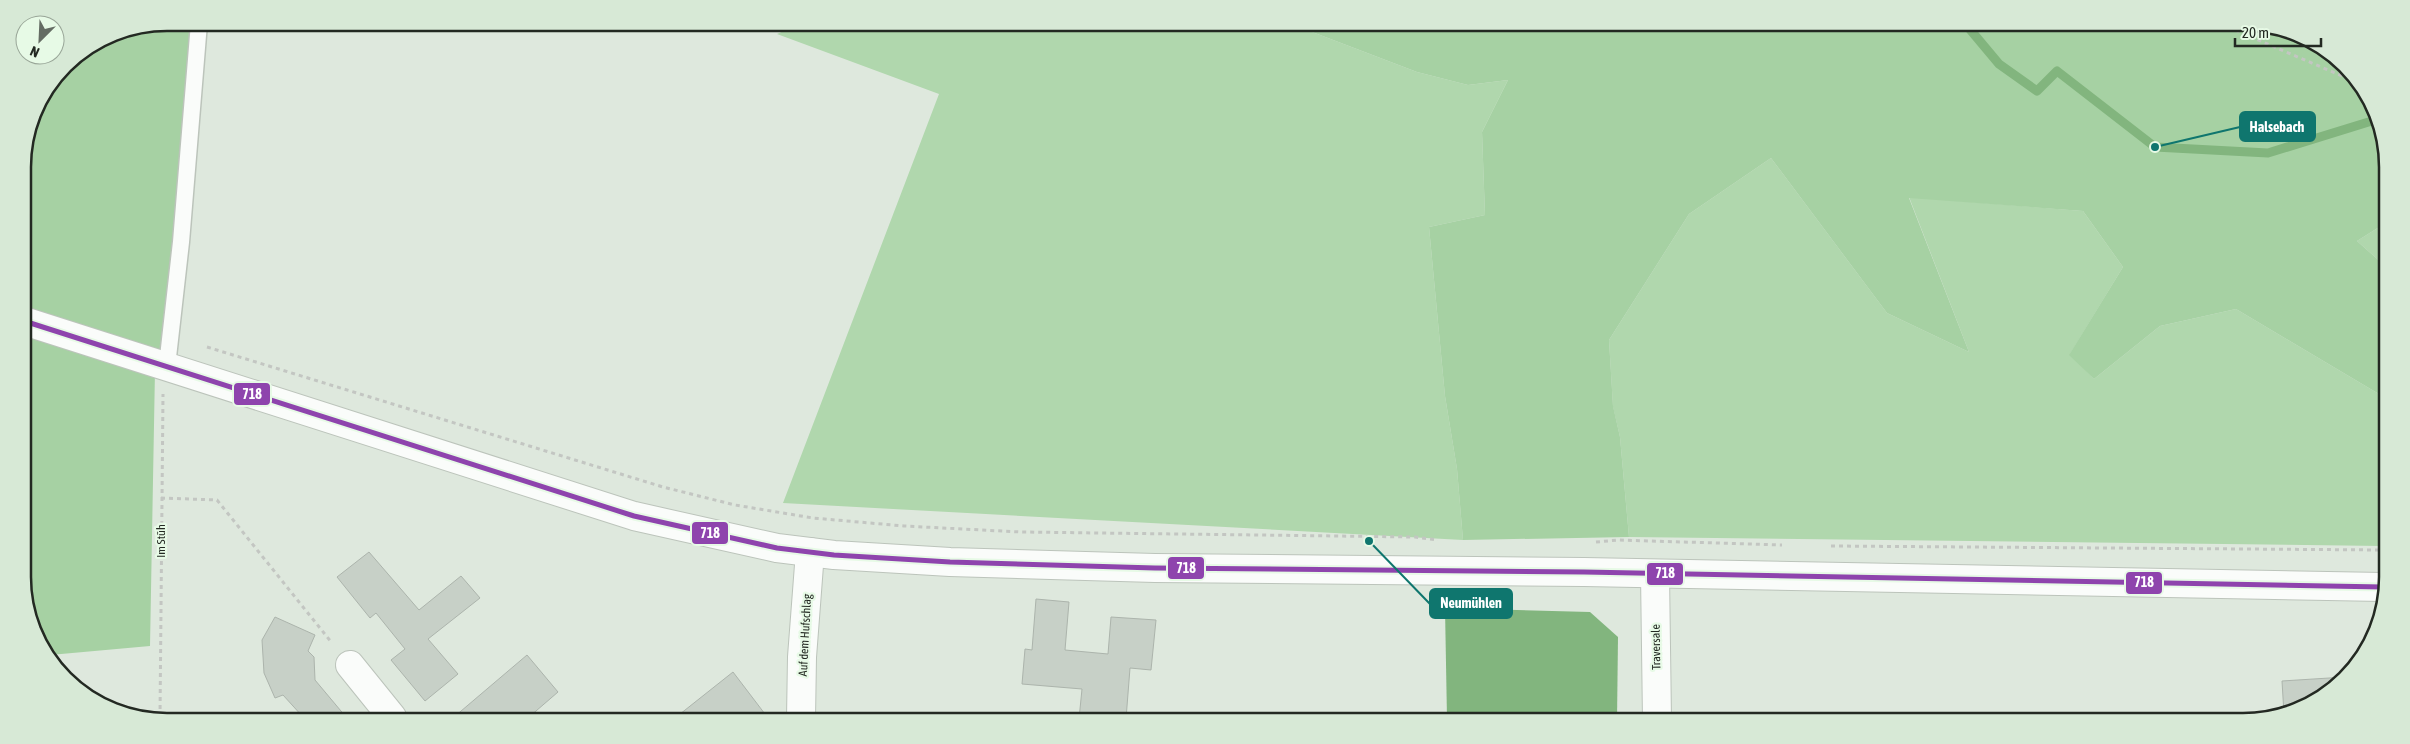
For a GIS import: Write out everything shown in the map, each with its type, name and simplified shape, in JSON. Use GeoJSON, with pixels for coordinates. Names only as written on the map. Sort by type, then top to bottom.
{"type":"FeatureCollection","features":[{"type":"Feature","properties":{"kind":"street"},"geometry":{"type":"LineString","coordinates":[[32,323],[169,353],[634,516],[777,548],[810,552],[950,562],[1067,565],[2378,587]]}},
{"type":"Feature","properties":{"kind":"street","name":"Auf dem Hufschlag"},"geometry":{"type":"LineString","coordinates":[[801,713],[802,657],[810,552]]}},
{"type":"Feature","properties":{"kind":"street","name":"Traversale"},"geometry":{"type":"LineString","coordinates":[[1655,574],[1657,712]]}},
{"type":"Feature","properties":{"kind":"street"},"geometry":{"type":"LineString","coordinates":[[350,665],[389,713]]}},
{"type":"Feature","properties":{"kind":"lane"},"geometry":{"type":"LineString","coordinates":[[169,353],[198,32]]}},
{"type":"Feature","properties":{"kind":"path"},"geometry":{"type":"LineString","coordinates":[[2237,31],[2344,77]]}},
{"type":"Feature","properties":{"kind":"path"},"geometry":{"type":"LineString","coordinates":[[169,353],[225,352],[663,487],[735,505],[813,518],[1022,532],[1415,537],[1445,541]]}},
{"type":"Feature","properties":{"kind":"path","name":"Im Stüh"},"geometry":{"type":"LineString","coordinates":[[160,713],[162,398],[169,353]]}},
{"type":"Feature","properties":{"kind":"path"},"geometry":{"type":"LineString","coordinates":[[161,498],[217,500],[350,665]]}},
{"type":"Feature","properties":{"kind":"path"},"geometry":{"type":"LineString","coordinates":[[1589,542],[1618,540],[1790,545]]}},
{"type":"Feature","properties":{"kind":"path"},"geometry":{"type":"LineString","coordinates":[[1828,546],[2379,550]]}},
{"type":"Feature","properties":{"kind":"shaded area"},"geometry":{"type":"Polygon","coordinates":[[[1311,31],[1417,72],[1468,85],[1508,80],[1482,132],[1485,215],[1429,227],[1445,396],[1457,469],[1463,540],[783,503],[939,94],[777,34],[782,32],[1311,31]]]}},
{"type":"Feature","properties":{"kind":"shaded area"},"geometry":{"type":"Polygon","coordinates":[[[1311,31],[2242,31],[2278,36],[2311,50],[2332,65],[2356,92],[2372,124],[2378,150],[2379,227],[2357,241],[2379,261],[2379,394],[2236,309],[2160,326],[2094,379],[2069,355],[2123,267],[2083,211],[1909,198],[1969,352],[1887,313],[1771,158],[1689,214],[1609,340],[1613,406],[1620,437],[1629,537],[1463,540],[1457,469],[1445,396],[1429,227],[1485,215],[1482,132],[1508,80],[1468,85],[1417,72],[1311,31]]]}},
{"type":"Feature","properties":{"kind":"shaded area"},"geometry":{"type":"Polygon","coordinates":[[[207,32],[180,330],[155,370],[150,646],[56,654],[45,637],[38,620],[31,576],[32,150],[36,132],[42,115],[54,92],[71,71],[92,54],[124,38],[141,34],[207,32]]]}},
{"type":"Feature","properties":{"kind":"shaded area"},"geometry":{"type":"Polygon","coordinates":[[[1771,158],[1887,313],[1969,352],[1909,197],[2083,211],[2123,267],[2070,354],[2094,379],[2160,326],[2236,309],[2379,394],[2379,546],[1629,537],[1620,437],[1613,407],[1609,340],[1689,214],[1771,158]]]}},
{"type":"Feature","properties":{"kind":"shaded area"},"geometry":{"type":"Polygon","coordinates":[[[2379,227],[2379,261],[2357,241],[2379,227]]]}},
{"type":"Feature","properties":{"kind":"shaded area"},"geometry":{"type":"Polygon","coordinates":[[[1445,608],[1590,612],[1618,637],[1617,712],[1447,712],[1445,608]]]}},
{"type":"Feature","properties":{"kind":"building"},"geometry":{"type":"Polygon","coordinates":[[[369,552],[419,610],[461,576],[480,598],[428,639],[458,674],[425,701],[391,660],[405,649],[376,613],[370,618],[337,577],[369,552]]]}},
{"type":"Feature","properties":{"kind":"building"},"geometry":{"type":"Polygon","coordinates":[[[1036,599],[1069,602],[1065,650],[1108,654],[1111,617],[1156,620],[1151,670],[1130,668],[1127,713],[1080,713],[1082,689],[1022,684],[1025,649],[1032,650],[1036,599]]]}},
{"type":"Feature","properties":{"kind":"building"},"geometry":{"type":"Polygon","coordinates":[[[275,617],[315,635],[308,651],[314,657],[315,680],[343,713],[299,713],[283,695],[275,698],[264,673],[262,640],[275,617]]]}},
{"type":"Feature","properties":{"kind":"building"},"geometry":{"type":"Polygon","coordinates":[[[527,655],[558,692],[534,713],[459,713],[527,655]]]}},
{"type":"Feature","properties":{"kind":"building"},"geometry":{"type":"Polygon","coordinates":[[[733,672],[764,713],[682,713],[733,672]]]}},
{"type":"Feature","properties":{"kind":"building"},"geometry":{"type":"Polygon","coordinates":[[[2333,678],[2311,694],[2284,706],[2282,681],[2333,678]]]}},
{"type":"Feature","properties":{"kind":"waterway"},"geometry":{"type":"LineString","coordinates":[[1971,31],[1999,64],[2037,91],[2057,71],[2155,147],[2268,153],[2371,121]]}},
{"type":"Feature","properties":{"kind":"transit line","name":"718"},"geometry":{"type":"LineString","coordinates":[[32,323],[634,516],[777,548],[834,555],[950,562],[1155,568],[1584,572],[2378,587]]}},
{"type":"Feature","properties":{"kind":"place","name":"Halsebach"},"geometry":{"type":"Point","coordinates":[2155,147]}},
{"type":"Feature","properties":{"kind":"place","name":"Neumühlen"},"geometry":{"type":"Point","coordinates":[1369,541]}}]}
